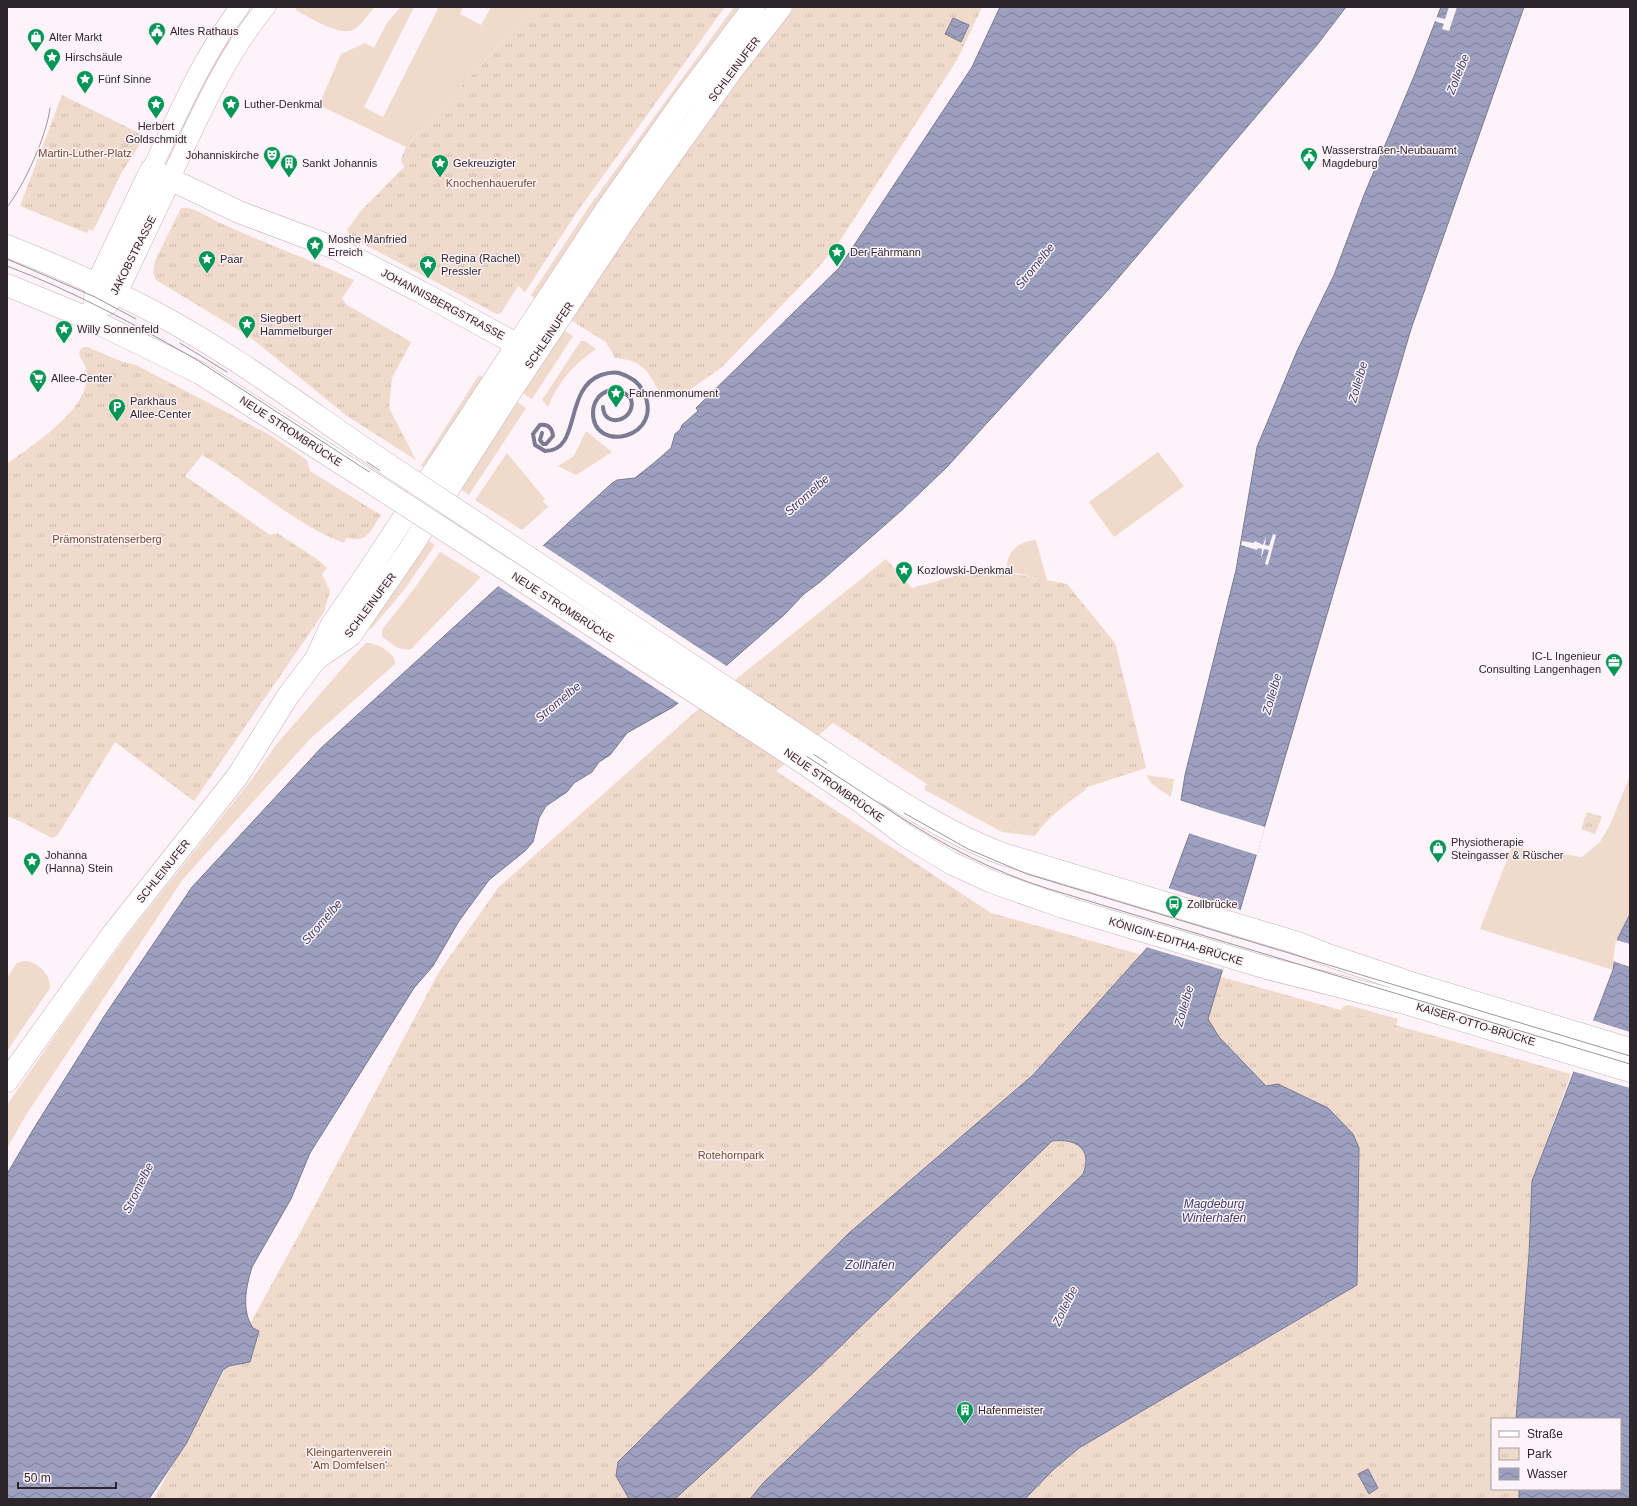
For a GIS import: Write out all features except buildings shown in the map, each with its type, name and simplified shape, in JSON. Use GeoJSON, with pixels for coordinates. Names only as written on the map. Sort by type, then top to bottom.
{"type":"FeatureCollection","features":[{"type":"Feature","properties":{"kind":"main road","name":"SCHLEINUFER"},"geometry":{"type":"LineString","coordinates":[[526,350],[608,207],[680,105],[754,7]]}},
{"type":"Feature","properties":{"kind":"main road","name":"SCHLEINUFER"},"geometry":{"type":"LineString","coordinates":[[7,1081],[107,941],[230,787],[285,701],[316,659],[331,626],[368,572],[526,350],[628,215],[673,151],[781,7]]}},
{"type":"Feature","properties":{"kind":"main road","name":"JAKOBSTRASSE"},"geometry":{"type":"LineString","coordinates":[[92,320],[160,175]]}},
{"type":"Feature","properties":{"kind":"main road","name":"JOHANNISBERGSTRASSE"},"geometry":{"type":"LineString","coordinates":[[160,175],[239,212],[335,248],[421,292],[526,350]]}},
{"type":"Feature","properties":{"kind":"main road","name":"NEUE STROMBRÜCKE"},"geometry":{"type":"LineString","coordinates":[[7,246],[106,288],[154,312],[223,353],[804,751],[861,802],[906,836],[938,856],[992,882],[1032,897]]}},
{"type":"Feature","properties":{"kind":"main road","name":"NEUE STROMBRÜCKE"},"geometry":{"type":"LineString","coordinates":[[7,285],[92,320],[200,373],[372,483],[804,751],[875,785],[965,838],[1003,854],[1298,943],[1325,954]]}},
{"type":"Feature","properties":{"kind":"main road","name":"KÖNIGIN-EDITHA-BRÜCKE"},"geometry":{"type":"LineString","coordinates":[[1032,897],[1267,968],[1321,982]]}},
{"type":"Feature","properties":{"kind":"main road","name":"KAISER-OTTO-BRÜCKE"},"geometry":{"type":"LineString","coordinates":[[1325,954],[1408,993],[1630,1071]]}},
{"type":"Feature","properties":{"kind":"main road","name":"KAISER-OTTO-BRÜCKE"},"geometry":{"type":"LineString","coordinates":[[1321,982],[1408,993],[1630,1049]]}},
{"type":"Feature","properties":{"kind":"street","name":"JAKOBSTRASSE"},"geometry":{"type":"LineString","coordinates":[[160,175],[197,77],[215,45],[240,7]]}},
{"type":"Feature","properties":{"kind":"street","name":"JAKOBSTRASSE"},"geometry":{"type":"LineString","coordinates":[[160,175],[222,72],[250,28],[266,7]]}},
{"type":"Feature","properties":{"kind":"green space"},"geometry":{"type":"Polygon","coordinates":[[[295,7],[374,8],[358,26],[352,30],[346,31],[324,25],[297,11],[295,7]]]}},
{"type":"Feature","properties":{"kind":"green space"},"geometry":{"type":"Polygon","coordinates":[[[401,7],[414,7],[364,107],[383,117],[438,9],[435,7],[463,7],[460,14],[481,25],[491,7],[534,7],[406,147],[319,105],[341,54],[365,43],[374,48],[387,23],[401,7]]]}},
{"type":"Feature","properties":{"kind":"green space","name":"Knochenhauerufer"},"geometry":{"type":"Polygon","coordinates":[[[534,7],[725,7],[577,212],[525,292],[518,286],[501,313],[497,314],[350,237],[347,230],[360,212],[404,167],[401,160],[406,147],[534,7]]]}},
{"type":"Feature","properties":{"kind":"green space"},"geometry":{"type":"Polygon","coordinates":[[[734,7],[745,7],[537,300],[531,295],[591,204],[734,7]]]}},
{"type":"Feature","properties":{"kind":"green space"},"geometry":{"type":"Polygon","coordinates":[[[792,7],[982,7],[957,60],[839,242],[817,269],[721,368],[675,400],[666,396],[659,390],[651,377],[640,365],[615,358],[606,342],[569,319],[630,227],[792,7]]]}},
{"type":"Feature","properties":{"kind":"green space"},"geometry":{"type":"Polygon","coordinates":[[[227,40],[231,42],[186,128],[181,126],[227,40]]]}},
{"type":"Feature","properties":{"kind":"green space","name":"Martin-Luther-Platz"},"geometry":{"type":"Polygon","coordinates":[[[62,95],[145,136],[122,172],[93,231],[89,229],[87,233],[20,206],[62,95]]]}},
{"type":"Feature","properties":{"kind":"green space"},"geometry":{"type":"Polygon","coordinates":[[[181,208],[195,210],[235,230],[354,280],[342,299],[347,305],[411,342],[392,378],[389,408],[416,460],[347,416],[250,337],[156,280],[153,273],[155,261],[181,208]]]}},
{"type":"Feature","properties":{"kind":"green space"},"geometry":{"type":"Polygon","coordinates":[[[562,329],[573,336],[532,399],[521,392],[562,329]]]}},
{"type":"Feature","properties":{"kind":"green space"},"geometry":{"type":"Polygon","coordinates":[[[581,341],[585,341],[596,349],[580,361],[561,382],[548,407],[542,400],[581,341]]]}},
{"type":"Feature","properties":{"kind":"green space","name":"Prämonstratenserberg"},"geometry":{"type":"Polygon","coordinates":[[[87,347],[123,362],[136,365],[270,435],[307,460],[310,471],[381,515],[368,535],[359,539],[346,538],[344,543],[307,525],[202,455],[185,476],[270,535],[277,533],[317,559],[327,568],[322,574],[330,591],[324,612],[194,801],[115,742],[57,836],[52,838],[7,816],[7,464],[56,427],[77,403],[84,391],[87,378],[85,366],[79,352],[82,348],[87,347]]]}},
{"type":"Feature","properties":{"kind":"green space"},"geometry":{"type":"Polygon","coordinates":[[[479,375],[485,379],[424,467],[421,466],[479,375]]]}},
{"type":"Feature","properties":{"kind":"green space"},"geometry":{"type":"Polygon","coordinates":[[[517,402],[526,408],[469,495],[460,489],[517,402]]]}},
{"type":"Feature","properties":{"kind":"green space"},"geometry":{"type":"Polygon","coordinates":[[[586,431],[612,452],[576,475],[558,466],[574,456],[586,431]]]}},
{"type":"Feature","properties":{"kind":"green space"},"geometry":{"type":"Polygon","coordinates":[[[1158,452],[1184,486],[1114,537],[1089,502],[1158,452]]]}},
{"type":"Feature","properties":{"kind":"green space"},"geometry":{"type":"Polygon","coordinates":[[[507,453],[545,499],[543,501],[548,507],[522,530],[475,500],[507,453]]]}},
{"type":"Feature","properties":{"kind":"green space"},"geometry":{"type":"Polygon","coordinates":[[[425,539],[435,545],[404,590],[371,629],[368,626],[425,539]]]}},
{"type":"Feature","properties":{"kind":"green space"},"geometry":{"type":"Polygon","coordinates":[[[1036,540],[1047,581],[1008,571],[1008,559],[1014,549],[1024,543],[1036,540]]]}},
{"type":"Feature","properties":{"kind":"green space"},"geometry":{"type":"Polygon","coordinates":[[[440,552],[481,577],[411,649],[407,650],[399,648],[382,636],[382,630],[414,589],[440,552]]]}},
{"type":"Feature","properties":{"kind":"green space","name":"Rotehornpark"},"geometry":{"type":"Polygon","coordinates":[[[886,559],[912,588],[984,568],[1067,584],[1115,643],[1146,768],[1075,791],[1032,832],[939,792],[833,723],[776,771],[991,913],[1571,1074],[1532,1181],[1529,1254],[1516,1418],[1491,1418],[1491,1490],[1519,1490],[1519,1499],[154,1499],[307,1220],[439,972],[498,888],[694,713],[886,559]]]}},
{"type":"Feature","properties":{"kind":"green space"},"geometry":{"type":"Polygon","coordinates":[[[366,643],[375,644],[385,649],[392,656],[395,664],[310,739],[183,879],[26,1115],[7,1148],[7,1105],[61,1027],[126,937],[252,779],[276,745],[366,643]]]}},
{"type":"Feature","properties":{"kind":"green space"},"geometry":{"type":"Polygon","coordinates":[[[1146,775],[1174,779],[1171,797],[1152,784],[1146,775]]]}},
{"type":"Feature","properties":{"kind":"green space"},"geometry":{"type":"Polygon","coordinates":[[[1630,776],[1630,914],[1618,938],[1613,970],[1480,929],[1512,847],[1582,857],[1600,842],[1610,825],[1630,776]]]}},
{"type":"Feature","properties":{"kind":"green space"},"geometry":{"type":"Polygon","coordinates":[[[942,777],[1067,781],[1087,789],[1052,816],[1035,836],[1002,832],[925,790],[925,786],[942,777]]]}},
{"type":"Feature","properties":{"kind":"green space"},"geometry":{"type":"Polygon","coordinates":[[[1587,812],[1602,817],[1595,834],[1581,829],[1587,812]]]}},
{"type":"Feature","properties":{"kind":"green space"},"geometry":{"type":"Polygon","coordinates":[[[25,961],[35,964],[43,970],[50,983],[50,988],[7,1051],[7,978],[17,963],[25,961]]]}},
{"type":"Feature","properties":{"kind":"green space"},"geometry":{"type":"Polygon","coordinates":[[[1348,1005],[1398,1019],[1394,1032],[1339,1014],[1343,1007],[1348,1005]]]}},
{"type":"Feature","properties":{"kind":"water","name":"Stromelbe"},"geometry":{"type":"Polygon","coordinates":[[[1000,7],[1346,7],[1317,45],[1108,290],[947,467],[902,510],[820,582],[804,594],[784,615],[727,665],[673,707],[627,733],[610,755],[599,762],[592,772],[574,783],[567,792],[546,806],[539,818],[533,842],[525,851],[489,880],[459,921],[433,966],[414,988],[310,1153],[291,1199],[252,1267],[248,1282],[246,1306],[249,1321],[253,1328],[259,1331],[250,1362],[229,1366],[223,1370],[186,1444],[149,1499],[7,1499],[7,1174],[105,1015],[192,887],[321,748],[611,484],[617,480],[635,478],[671,448],[675,434],[680,430],[682,425],[698,411],[696,408],[839,268],[972,67],[1000,7]]]}},
{"type":"Feature","properties":{"kind":"water"},"geometry":{"type":"Polygon","coordinates":[[[1441,7],[1524,7],[1411,329],[1208,1019],[1219,1037],[1266,1086],[1278,1084],[1328,1108],[1353,1134],[1359,1148],[1357,1285],[1079,1448],[1053,1470],[1025,1499],[750,1499],[763,1483],[1083,1174],[1086,1165],[1086,1158],[1080,1147],[1068,1141],[1052,1141],[815,1371],[675,1499],[629,1499],[616,1476],[618,1462],[849,1233],[1033,1075],[1147,948],[1200,806],[1181,800],[1185,775],[1236,570],[1257,447],[1297,351],[1334,275],[1364,195],[1415,74],[1441,7]]]}},
{"type":"Feature","properties":{"kind":"water"},"geometry":{"type":"Polygon","coordinates":[[[953,18],[969,25],[961,42],[945,34],[953,18]]]}},
{"type":"Feature","properties":{"kind":"water"},"geometry":{"type":"Polygon","coordinates":[[[1630,914],[1630,1499],[1519,1499],[1519,1490],[1621,1490],[1621,1418],[1516,1418],[1529,1254],[1532,1181],[1613,970],[1618,938],[1630,914]]]}},
{"type":"Feature","properties":{"kind":"water"},"geometry":{"type":"Polygon","coordinates":[[[1368,1469],[1378,1488],[1369,1494],[1358,1474],[1368,1469]]]}},
{"type":"Feature","properties":{"kind":"pier"},"geometry":{"type":"Polygon","coordinates":[[[1449,7],[1457,7],[1449,31],[1442,29],[1444,24],[1435,21],[1436,17],[1445,19],[1449,7]]]}},
{"type":"Feature","properties":{"kind":"pier"},"geometry":{"type":"Polygon","coordinates":[[[1273,534],[1276,535],[1268,565],[1265,564],[1269,550],[1264,549],[1261,559],[1262,549],[1258,548],[1257,550],[1241,545],[1242,541],[1254,543],[1255,541],[1263,545],[1266,536],[1265,545],[1269,546],[1273,534]]]}},
{"type":"Feature","properties":{"kind":"pier"},"geometry":{"type":"Polygon","coordinates":[[[542,545],[728,667],[680,704],[498,586],[542,545]]]}},
{"type":"Feature","properties":{"kind":"pier"},"geometry":{"type":"Polygon","coordinates":[[[1183,802],[1265,827],[1257,855],[1188,833],[1198,807],[1183,802]]]}},
{"type":"Feature","properties":{"kind":"pier"},"geometry":{"type":"Polygon","coordinates":[[[1168,888],[1241,910],[1223,970],[1146,947],[1168,888]]]}},
{"type":"Feature","properties":{"kind":"pier"},"geometry":{"type":"Polygon","coordinates":[[[1616,940],[1630,944],[1630,967],[1613,961],[1616,940]]]}},
{"type":"Feature","properties":{"kind":"pier"},"geometry":{"type":"Polygon","coordinates":[[[1592,1020],[1630,1032],[1630,1088],[1572,1071],[1592,1020]]]}},
{"type":"Feature","properties":{"kind":"waterway"},"geometry":{"type":"LineString","coordinates":[[542,433],[540,440],[543,444],[546,444],[553,436],[552,431],[545,425],[540,425],[533,434],[535,445],[545,451],[556,448],[564,441],[569,431],[581,393],[589,382],[601,375],[619,373],[630,377],[641,387],[648,407],[645,420],[637,430],[627,435],[615,437],[604,433],[596,425],[593,412],[594,405],[602,394],[613,390],[619,391],[631,399],[632,406],[629,412],[620,420],[609,418],[605,414],[603,407]]}},
{"type":"Feature","properties":{"kind":"tram line"},"geometry":{"type":"LineString","coordinates":[[7,207],[14,198],[34,160],[40,146],[50,108]]}},
{"type":"Feature","properties":{"kind":"tram line"},"geometry":{"type":"LineString","coordinates":[[7,259],[95,297],[136,319]]}},
{"type":"Feature","properties":{"kind":"tram line"},"geometry":{"type":"LineString","coordinates":[[7,266],[56,286],[104,309],[197,360],[897,815],[970,857],[1009,875],[1049,889],[1630,1064]]}},
{"type":"Feature","properties":{"kind":"tram line"},"geometry":{"type":"LineString","coordinates":[[180,343],[227,372]]}},
{"type":"Feature","properties":{"kind":"tram line"},"geometry":{"type":"LineString","coordinates":[[367,462],[827,763]]}},
{"type":"Feature","properties":{"kind":"tram line"},"geometry":{"type":"LineString","coordinates":[[904,813],[968,849],[1027,874],[1630,1056]]}},
{"type":"Feature","properties":{"kind":"place","name":"Altes Rathaus"},"geometry":{"type":"Point","coordinates":[157,46]}},
{"type":"Feature","properties":{"kind":"place","name":"Alter Markt"},"geometry":{"type":"Point","coordinates":[36,52]}},
{"type":"Feature","properties":{"kind":"place","name":"Hirschsäule"},"geometry":{"type":"Point","coordinates":[52,72]}},
{"type":"Feature","properties":{"kind":"place","name":"Fünf Sinne"},"geometry":{"type":"Point","coordinates":[85,94]}},
{"type":"Feature","properties":{"kind":"place","name":"Herbert Goldschmidt"},"geometry":{"type":"Point","coordinates":[156,119]}},
{"type":"Feature","properties":{"kind":"place","name":"Luther-Denkmal"},"geometry":{"type":"Point","coordinates":[231,119]}},
{"type":"Feature","properties":{"kind":"place","name":"Johanniskirche"},"geometry":{"type":"Point","coordinates":[272,170]}},
{"type":"Feature","properties":{"kind":"place","name":"Wasserstraßen-Neubauamt Magdeburg"},"geometry":{"type":"Point","coordinates":[1309,171]}},
{"type":"Feature","properties":{"kind":"place","name":"Sankt Johannis"},"geometry":{"type":"Point","coordinates":[289,178]}},
{"type":"Feature","properties":{"kind":"place","name":"Gekreuzigter"},"geometry":{"type":"Point","coordinates":[440,178]}},
{"type":"Feature","properties":{"kind":"place","name":"Moshe Manfried Erreich"},"geometry":{"type":"Point","coordinates":[315,260]}},
{"type":"Feature","properties":{"kind":"place","name":"Der Fährmann"},"geometry":{"type":"Point","coordinates":[837,267]}},
{"type":"Feature","properties":{"kind":"place","name":"Paar"},"geometry":{"type":"Point","coordinates":[207,274]}},
{"type":"Feature","properties":{"kind":"place","name":"Regina (Rachel) Pressler"},"geometry":{"type":"Point","coordinates":[428,279]}},
{"type":"Feature","properties":{"kind":"place","name":"Siegbert Hammelburger"},"geometry":{"type":"Point","coordinates":[247,339]}},
{"type":"Feature","properties":{"kind":"place","name":"Willy Sonnenfeld"},"geometry":{"type":"Point","coordinates":[64,344]}},
{"type":"Feature","properties":{"kind":"place","name":"Allee-Center"},"geometry":{"type":"Point","coordinates":[38,393]}},
{"type":"Feature","properties":{"kind":"place","name":"Fahnenmonument"},"geometry":{"type":"Point","coordinates":[616,408]}},
{"type":"Feature","properties":{"kind":"place","name":"Parkhaus Allee-Center"},"geometry":{"type":"Point","coordinates":[117,422]}},
{"type":"Feature","properties":{"kind":"place","name":"Kozlowski-Denkmal"},"geometry":{"type":"Point","coordinates":[904,585]}},
{"type":"Feature","properties":{"kind":"place","name":"IC-L Ingenieur Consulting Langenhagen"},"geometry":{"type":"Point","coordinates":[1614,677]}},
{"type":"Feature","properties":{"kind":"place","name":"Physiotherapie Steingasser & Rüscher"},"geometry":{"type":"Point","coordinates":[1438,863]}},
{"type":"Feature","properties":{"kind":"place","name":"Johanna (Hanna) Stein"},"geometry":{"type":"Point","coordinates":[32,876]}},
{"type":"Feature","properties":{"kind":"place","name":"Zollbrücke"},"geometry":{"type":"Point","coordinates":[1174,919]}},
{"type":"Feature","properties":{"kind":"place","name":"Hafenmeister"},"geometry":{"type":"Point","coordinates":[965,1425]}},
{"type":"Feature","properties":{"kind":"water label","name":"Zollelbe"},"geometry":{"type":"Point","coordinates":[1458,74]}},
{"type":"Feature","properties":{"kind":"water label","name":"Zollelbe"},"geometry":{"type":"Point","coordinates":[1358,382]}},
{"type":"Feature","properties":{"kind":"water label","name":"Zollelbe"},"geometry":{"type":"Point","coordinates":[1272,694]}},
{"type":"Feature","properties":{"kind":"water label","name":"Zollelbe"},"geometry":{"type":"Point","coordinates":[1184,1006]}},
{"type":"Feature","properties":{"kind":"water label","name":"Magdeburg Winterhafen"},"geometry":{"type":"Point","coordinates":[1214,1211]}},
{"type":"Feature","properties":{"kind":"water label","name":"Zollhafen"},"geometry":{"type":"Point","coordinates":[870,1265]}},
{"type":"Feature","properties":{"kind":"water label","name":"Zollelbe"},"geometry":{"type":"Point","coordinates":[1065,1306]}},
{"type":"Feature","properties":{"kind":"park label","name":"Kleingartenverein 'Am Domfelsen'"},"geometry":{"type":"Point","coordinates":[349,1458]}}]}
